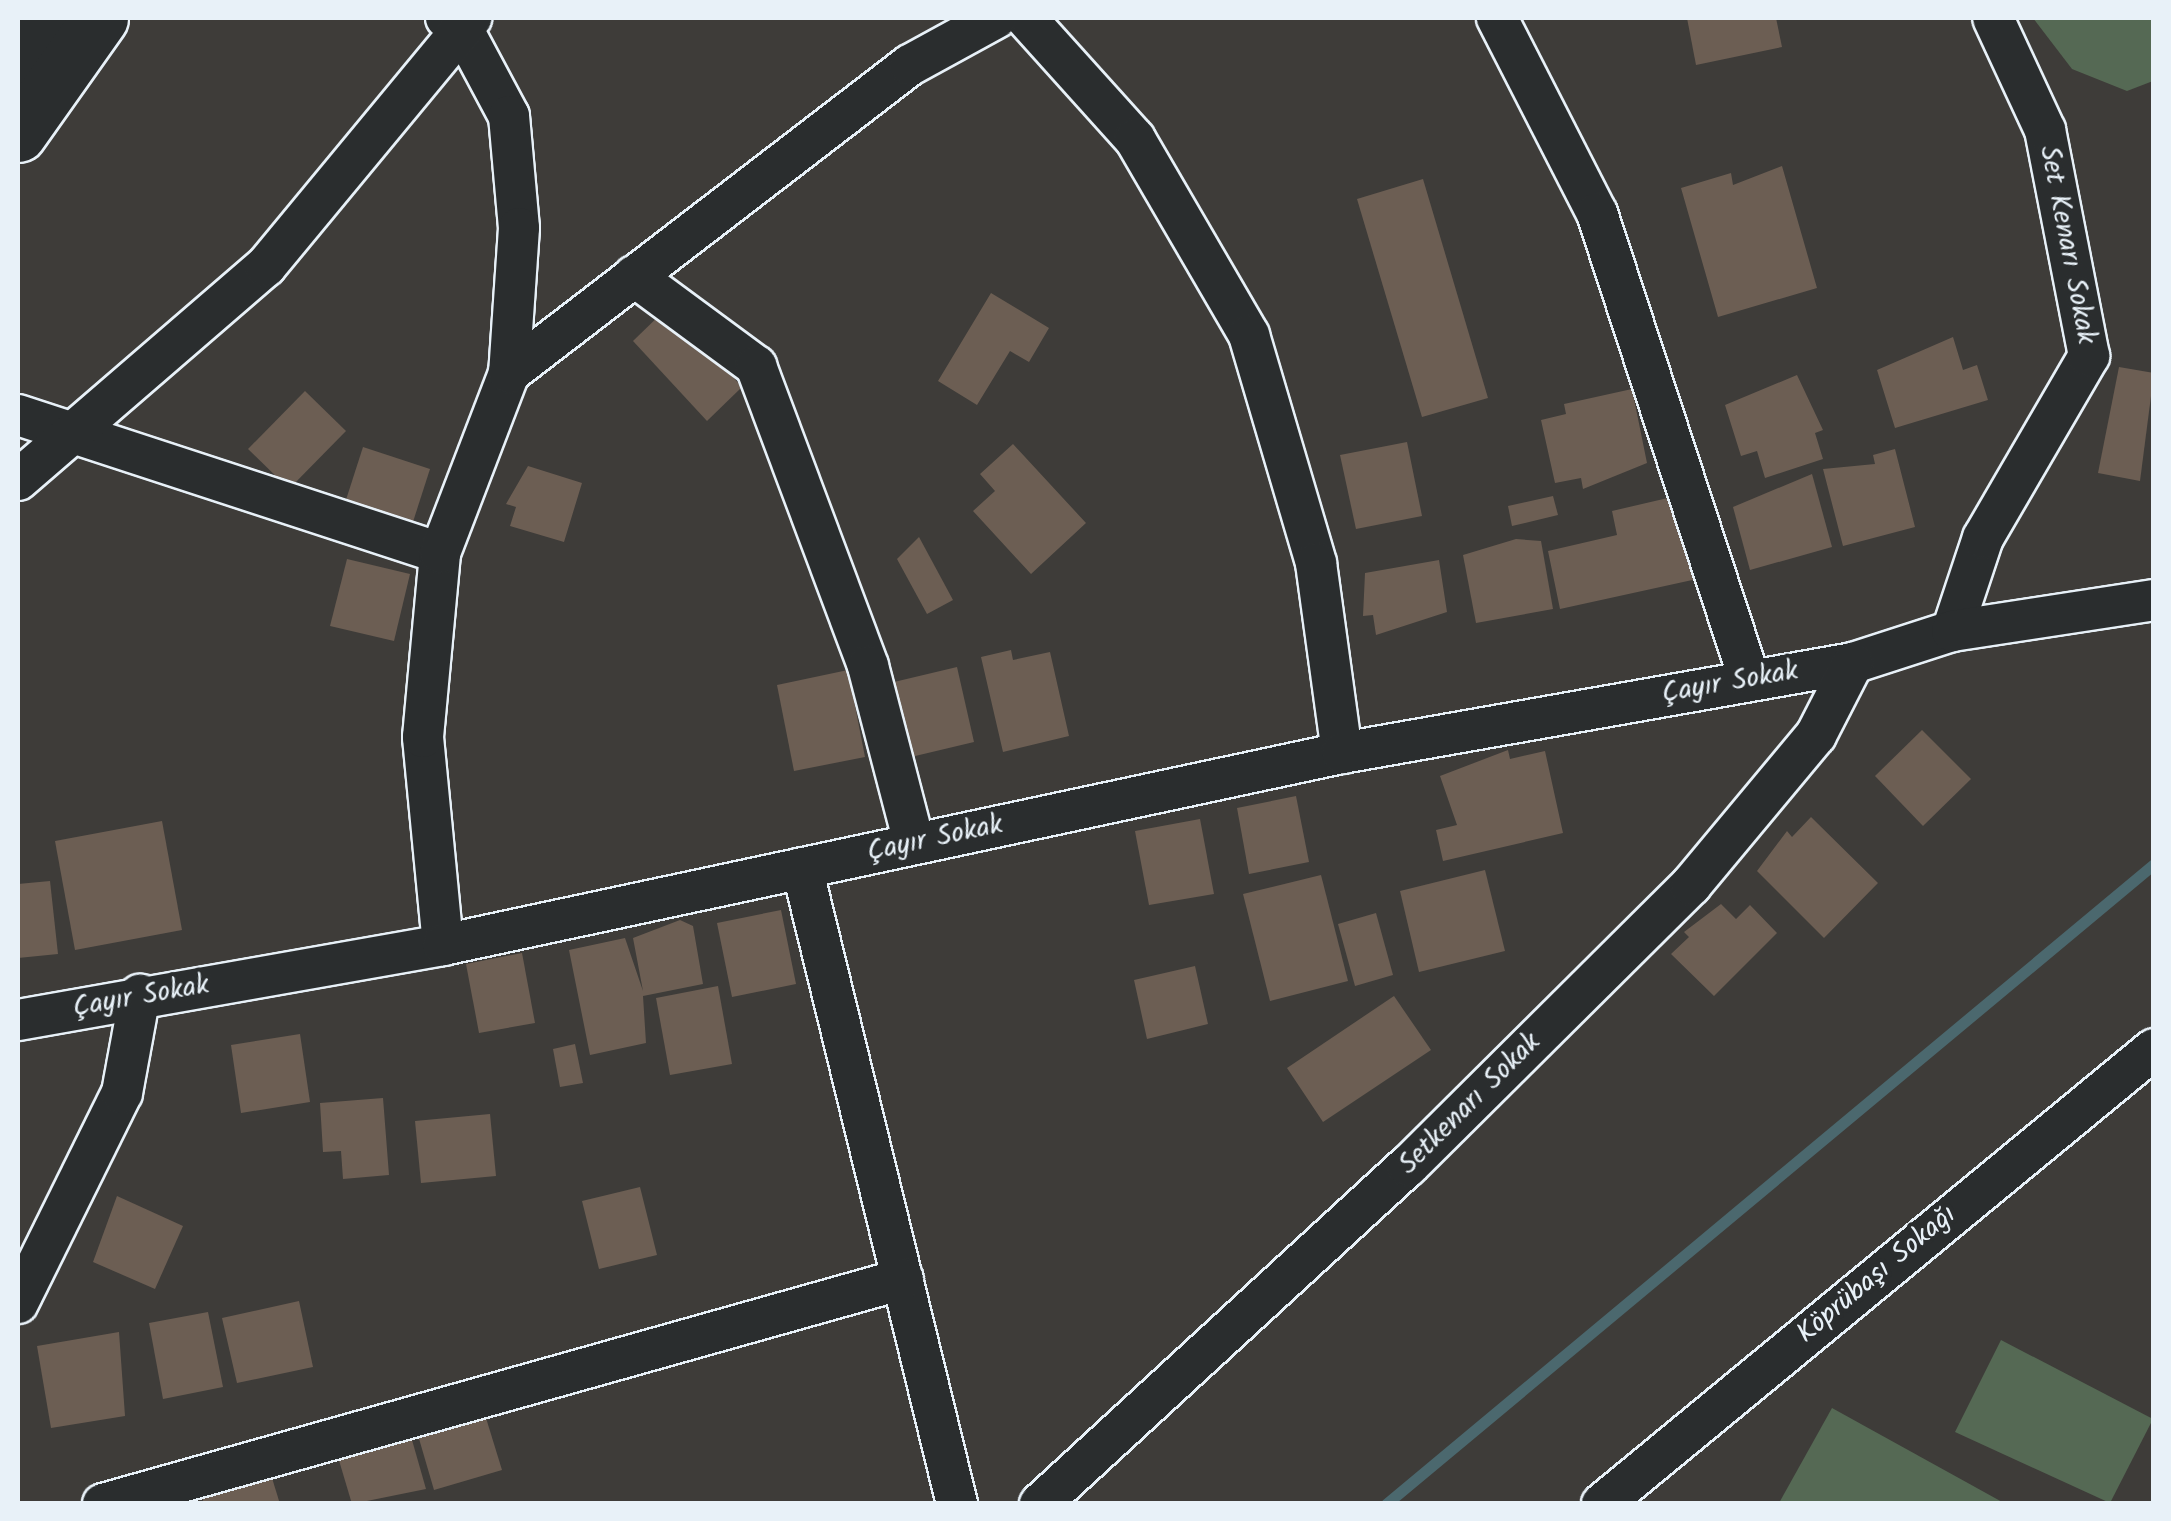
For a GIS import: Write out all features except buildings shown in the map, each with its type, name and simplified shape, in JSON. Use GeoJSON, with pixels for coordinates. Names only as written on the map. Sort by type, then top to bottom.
{"type":"FeatureCollection","features":[{"type":"Feature","properties":{"kind":"main road"},"geometry":{"type":"LineString","coordinates":[[18,68],[50,18]]}},
{"type":"Feature","properties":{"kind":"main road"},"geometry":{"type":"LineString","coordinates":[[18,134],[100,18]]}},
{"type":"Feature","properties":{"kind":"street"},"geometry":{"type":"LineString","coordinates":[[509,373],[910,65],[996,18]]}},
{"type":"Feature","properties":{"kind":"street"},"geometry":{"type":"LineString","coordinates":[[1026,18],[1135,139],[1249,335],[1316,564],[1342,753]]}},
{"type":"Feature","properties":{"kind":"street"},"geometry":{"type":"LineString","coordinates":[[1497,18],[1597,214],[1749,679]]}},
{"type":"Feature","properties":{"kind":"street","name":"Set Kenarı Sokak"},"geometry":{"type":"LineString","coordinates":[[1952,631],[1983,538],[2089,356],[2045,130],[1993,18]]}},
{"type":"Feature","properties":{"kind":"street"},"geometry":{"type":"LineString","coordinates":[[18,480],[76,435],[266,266],[459,21],[509,116],[519,228],[509,373],[440,552],[424,736],[442,945]]}},
{"type":"Feature","properties":{"kind":"street"},"geometry":{"type":"LineString","coordinates":[[634,276],[756,366],[868,666],[914,843]]}},
{"type":"Feature","properties":{"kind":"street"},"geometry":{"type":"LineString","coordinates":[[18,415],[440,552]]}},
{"type":"Feature","properties":{"kind":"street","name":"Çayır Sokak"},"geometry":{"type":"LineString","coordinates":[[18,1020],[140,995],[442,945],[1342,753],[1853,663],[1952,631],[2154,600]]}},
{"type":"Feature","properties":{"kind":"street","name":"Setkenarı Sokak"},"geometry":{"type":"LineString","coordinates":[[1040,1504],[1408,1166],[1691,884],[1816,735],[1853,663]]}},
{"type":"Feature","properties":{"kind":"street"},"geometry":{"type":"LineString","coordinates":[[802,868],[956,1504]]}},
{"type":"Feature","properties":{"kind":"street"},"geometry":{"type":"LineString","coordinates":[[18,1303],[122,1093],[140,995]]}},
{"type":"Feature","properties":{"kind":"street","name":"Köprübaşı Sokağı"},"geometry":{"type":"LineString","coordinates":[[1602,1504],[2154,1050]]}},
{"type":"Feature","properties":{"kind":"street"},"geometry":{"type":"LineString","coordinates":[[104,1504],[903,1280]]}},
{"type":"Feature","properties":{"kind":"green space"},"geometry":{"type":"Polygon","coordinates":[[[2033,18],[2153,18],[2153,81],[2127,91],[2072,69],[2033,18]]]}},
{"type":"Feature","properties":{"kind":"green space"},"geometry":{"type":"Polygon","coordinates":[[[2001,1340],[2153,1419],[2110,1503],[1955,1432],[2001,1340]]]}},
{"type":"Feature","properties":{"kind":"green space"},"geometry":{"type":"Polygon","coordinates":[[[1832,1408],[2004,1503],[1779,1503],[1832,1408]]]}},
{"type":"Feature","properties":{"kind":"waterway"},"geometry":{"type":"LineString","coordinates":[[1386,1504],[2154,864]]}}]}
